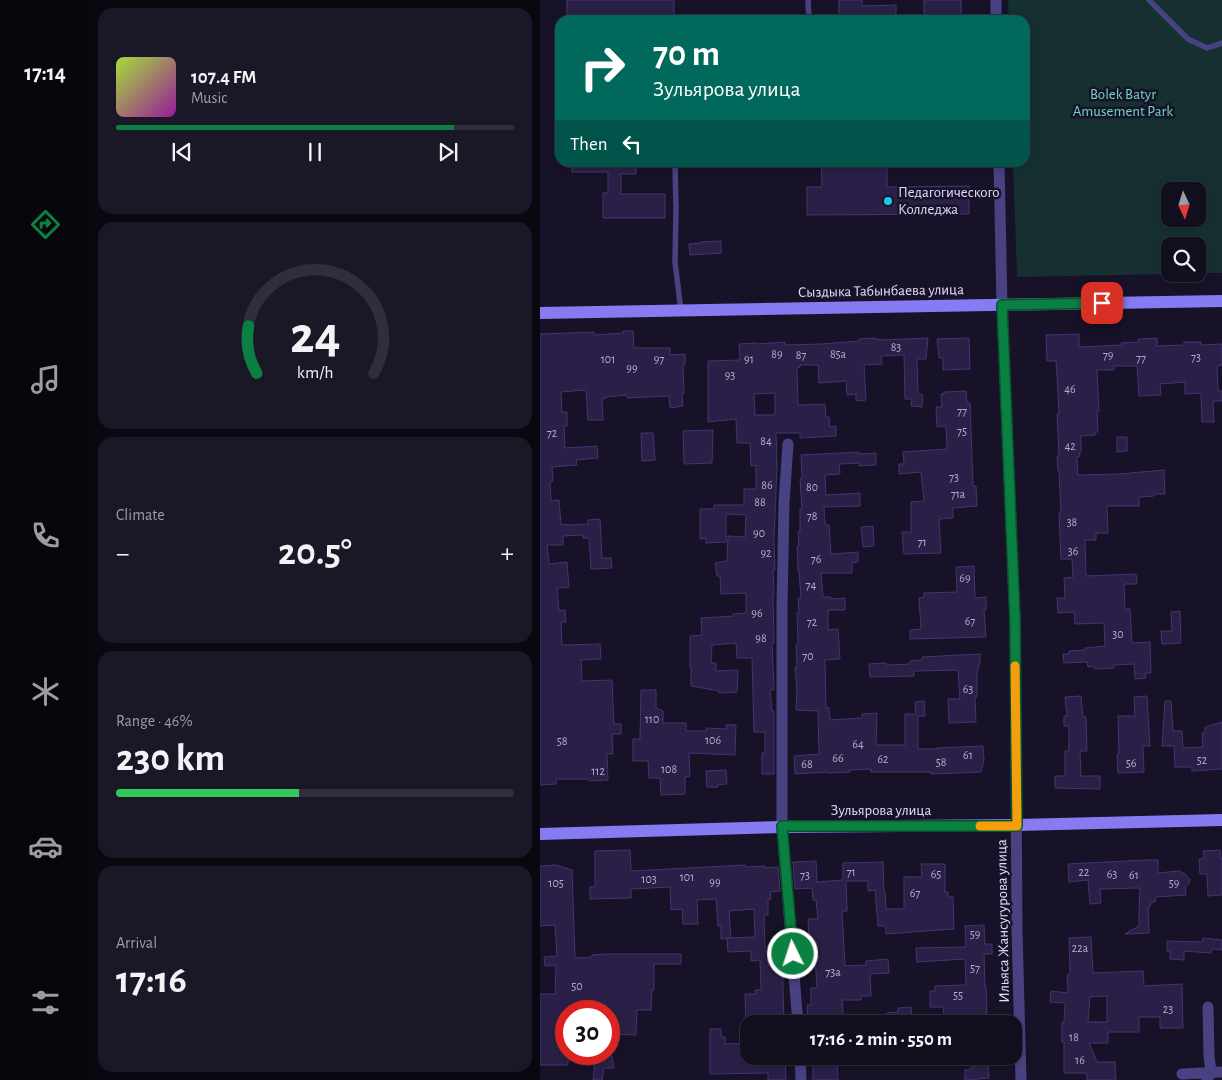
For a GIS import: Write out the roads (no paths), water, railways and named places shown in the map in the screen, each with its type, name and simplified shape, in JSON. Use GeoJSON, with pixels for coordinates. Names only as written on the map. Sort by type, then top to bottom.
{"type":"FeatureCollection","features":[{"type":"Feature","properties":{"kind":"street"},"geometry":{"type":"LineString","coordinates":[[996,0],[996,15]]}},
{"type":"Feature","properties":{"kind":"street","name":"Ильяса Жансугурова улица"},"geometry":{"type":"LineString","coordinates":[[999,167],[1002,305],[1015,620],[1017,930],[1021,1080]]}},
{"type":"Feature","properties":{"kind":"street","name":"Сыздыка Табынбаева улица"},"geometry":{"type":"LineString","coordinates":[[540,313],[1222,301]]}},
{"type":"Feature","properties":{"kind":"street"},"geometry":{"type":"LineString","coordinates":[[788,444],[784,503],[782,606],[782,826],[797,1015]]}},
{"type":"Feature","properties":{"kind":"street","name":"Зульярова улица"},"geometry":{"type":"LineString","coordinates":[[540,834],[782,826],[1017,826],[1222,820]]}},
{"type":"Feature","properties":{"kind":"street"},"geometry":{"type":"LineString","coordinates":[[1182,1074],[1214,1075],[1209,1056],[1208,1007]]}},
{"type":"Feature","properties":{"kind":"street"},"geometry":{"type":"LineString","coordinates":[[800,1065],[801,1080]]}},
{"type":"Feature","properties":{"kind":"lane"},"geometry":{"type":"LineString","coordinates":[[808,0],[809,15]]}},
{"type":"Feature","properties":{"kind":"lane"},"geometry":{"type":"LineString","coordinates":[[1149,0],[1188,39],[1207,48],[1222,43]]}},
{"type":"Feature","properties":{"kind":"lane"},"geometry":{"type":"LineString","coordinates":[[675,167],[675,262],[681,311]]}},
{"type":"Feature","properties":{"kind":"place","name":"Педагогического Колледжа"},"geometry":{"type":"Point","coordinates":[888,201]}},
{"type":"Feature","properties":{"kind":"park label","name":"Bolek Batyr Amusement Park"},"geometry":{"type":"Point","coordinates":[1123,102]}}]}
